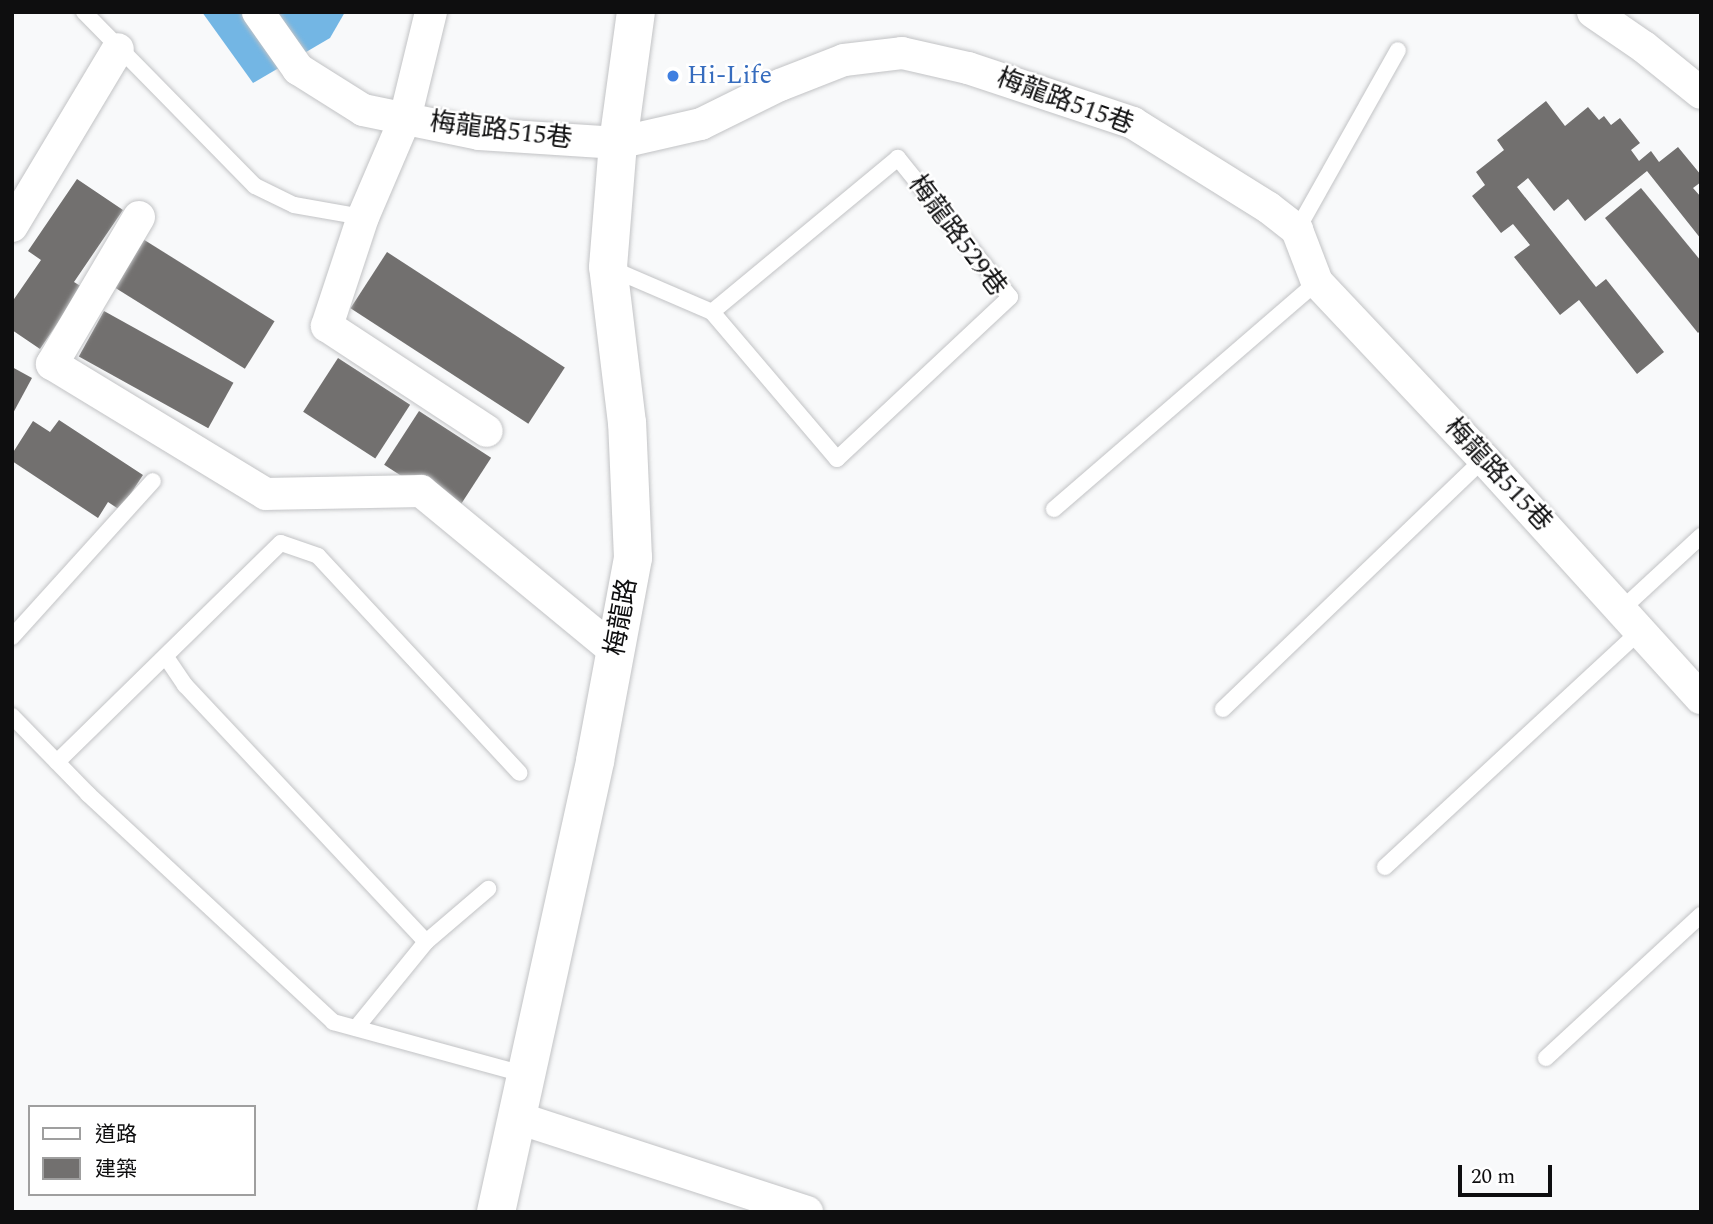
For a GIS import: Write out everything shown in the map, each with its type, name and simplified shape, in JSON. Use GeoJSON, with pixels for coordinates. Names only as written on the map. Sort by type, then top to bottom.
{"type":"FeatureCollection","features":[{"type":"Feature","properties":{"kind":"street","name":"梅龍路515巷"},"geometry":{"type":"LineString","coordinates":[[258,12],[298,69],[363,110],[479,134],[618,143],[702,124],[780,85],[844,60],[902,53],[968,68],[1133,123],[1269,208],[1297,230],[1317,282],[1485,459],[1701,698]]}},
{"type":"Feature","properties":{"kind":"street"},"geometry":{"type":"LineString","coordinates":[[431,12],[405,119],[363,217],[327,326],[487,430]]}},
{"type":"Feature","properties":{"kind":"street","name":"梅龍路"},"geometry":{"type":"LineString","coordinates":[[496,1212],[595,761],[633,558],[627,424],[608,267],[618,143],[636,12]]}},
{"type":"Feature","properties":{"kind":"street"},"geometry":{"type":"LineString","coordinates":[[1593,12],[1644,47],[1701,93]]}},
{"type":"Feature","properties":{"kind":"street"},"geometry":{"type":"LineString","coordinates":[[12,226],[118,49]]}},
{"type":"Feature","properties":{"kind":"street"},"geometry":{"type":"LineString","coordinates":[[139,217],[52,364],[266,495],[421,491],[615,651]]}},
{"type":"Feature","properties":{"kind":"street"},"geometry":{"type":"LineString","coordinates":[[517,1118],[807,1212]]}},
{"type":"Feature","properties":{"kind":"lane"},"geometry":{"type":"LineString","coordinates":[[84,12],[255,186],[294,205],[363,217]]}},
{"type":"Feature","properties":{"kind":"lane"},"geometry":{"type":"LineString","coordinates":[[1297,230],[1398,50]]}},
{"type":"Feature","properties":{"kind":"lane","name":"梅龍路529巷"},"geometry":{"type":"LineString","coordinates":[[608,267],[712,312],[837,459],[1010,298],[898,158],[712,312]]}},
{"type":"Feature","properties":{"kind":"lane"},"geometry":{"type":"LineString","coordinates":[[1054,509],[1317,282]]}},
{"type":"Feature","properties":{"kind":"lane"},"geometry":{"type":"LineString","coordinates":[[1223,709],[1485,459]]}},
{"type":"Feature","properties":{"kind":"lane"},"geometry":{"type":"LineString","coordinates":[[12,637],[153,481]]}},
{"type":"Feature","properties":{"kind":"lane"},"geometry":{"type":"LineString","coordinates":[[1385,867],[1631,620],[1701,536]]}},
{"type":"Feature","properties":{"kind":"lane"},"geometry":{"type":"LineString","coordinates":[[57,762],[281,543],[318,556],[520,774]]}},
{"type":"Feature","properties":{"kind":"lane"},"geometry":{"type":"LineString","coordinates":[[166,657],[185,685],[426,942]]}},
{"type":"Feature","properties":{"kind":"lane"},"geometry":{"type":"LineString","coordinates":[[12,716],[57,762],[332,1022],[527,1075]]}},
{"type":"Feature","properties":{"kind":"lane"},"geometry":{"type":"LineString","coordinates":[[356,1028],[426,942],[488,889]]}},
{"type":"Feature","properties":{"kind":"lane"},"geometry":{"type":"LineString","coordinates":[[1546,1058],[1701,915]]}},
{"type":"Feature","properties":{"kind":"water"},"geometry":{"type":"Polygon","coordinates":[[[202,12],[345,12],[330,38],[253,83],[202,12]]]}},
{"type":"Feature","properties":{"kind":"building"},"geometry":{"type":"Polygon","coordinates":[[[1546,101],[1565,126],[1588,107],[1599,120],[1604,116],[1611,125],[1620,118],[1640,143],[1631,150],[1639,161],[1651,151],[1659,162],[1678,147],[1701,175],[1701,182],[1693,188],[1701,197],[1701,239],[1647,171],[1585,221],[1568,199],[1554,211],[1528,178],[1517,187],[1596,287],[1606,279],[1664,352],[1637,374],[1579,300],[1560,315],[1514,257],[1530,245],[1513,224],[1501,233],[1472,196],[1485,185],[1476,172],[1504,150],[1497,140],[1546,101]]]}},
{"type":"Feature","properties":{"kind":"building"},"geometry":{"type":"Polygon","coordinates":[[[77,179],[123,210],[74,282],[82,287],[40,349],[12,330],[12,302],[41,260],[28,251],[77,179]]]}},
{"type":"Feature","properties":{"kind":"building"},"geometry":{"type":"Polygon","coordinates":[[[1641,188],[1701,261],[1701,330],[1698,333],[1605,218],[1641,188]]]}},
{"type":"Feature","properties":{"kind":"building"},"geometry":{"type":"Polygon","coordinates":[[[138,236],[275,321],[245,369],[108,283],[138,236]]]}},
{"type":"Feature","properties":{"kind":"building"},"geometry":{"type":"Polygon","coordinates":[[[387,252],[565,367],[528,424],[351,308],[387,252]]]}},
{"type":"Feature","properties":{"kind":"building"},"geometry":{"type":"Polygon","coordinates":[[[104,311],[233,383],[208,428],[79,356],[104,311]]]}},
{"type":"Feature","properties":{"kind":"building"},"geometry":{"type":"Polygon","coordinates":[[[338,358],[410,405],[375,459],[303,412],[338,358]]]}},
{"type":"Feature","properties":{"kind":"building"},"geometry":{"type":"Polygon","coordinates":[[[12,367],[32,378],[12,415],[12,367]]]}},
{"type":"Feature","properties":{"kind":"building"},"geometry":{"type":"Polygon","coordinates":[[[419,411],[491,458],[456,512],[384,465],[419,411]]]}},
{"type":"Feature","properties":{"kind":"building"},"geometry":{"type":"Polygon","coordinates":[[[59,420],[143,475],[120,510],[108,502],[98,518],[12,461],[12,454],[33,421],[50,432],[59,420]]]}},
{"type":"Feature","properties":{"kind":"place","name":"Hi-Life"},"geometry":{"type":"Point","coordinates":[673,76]}}]}
